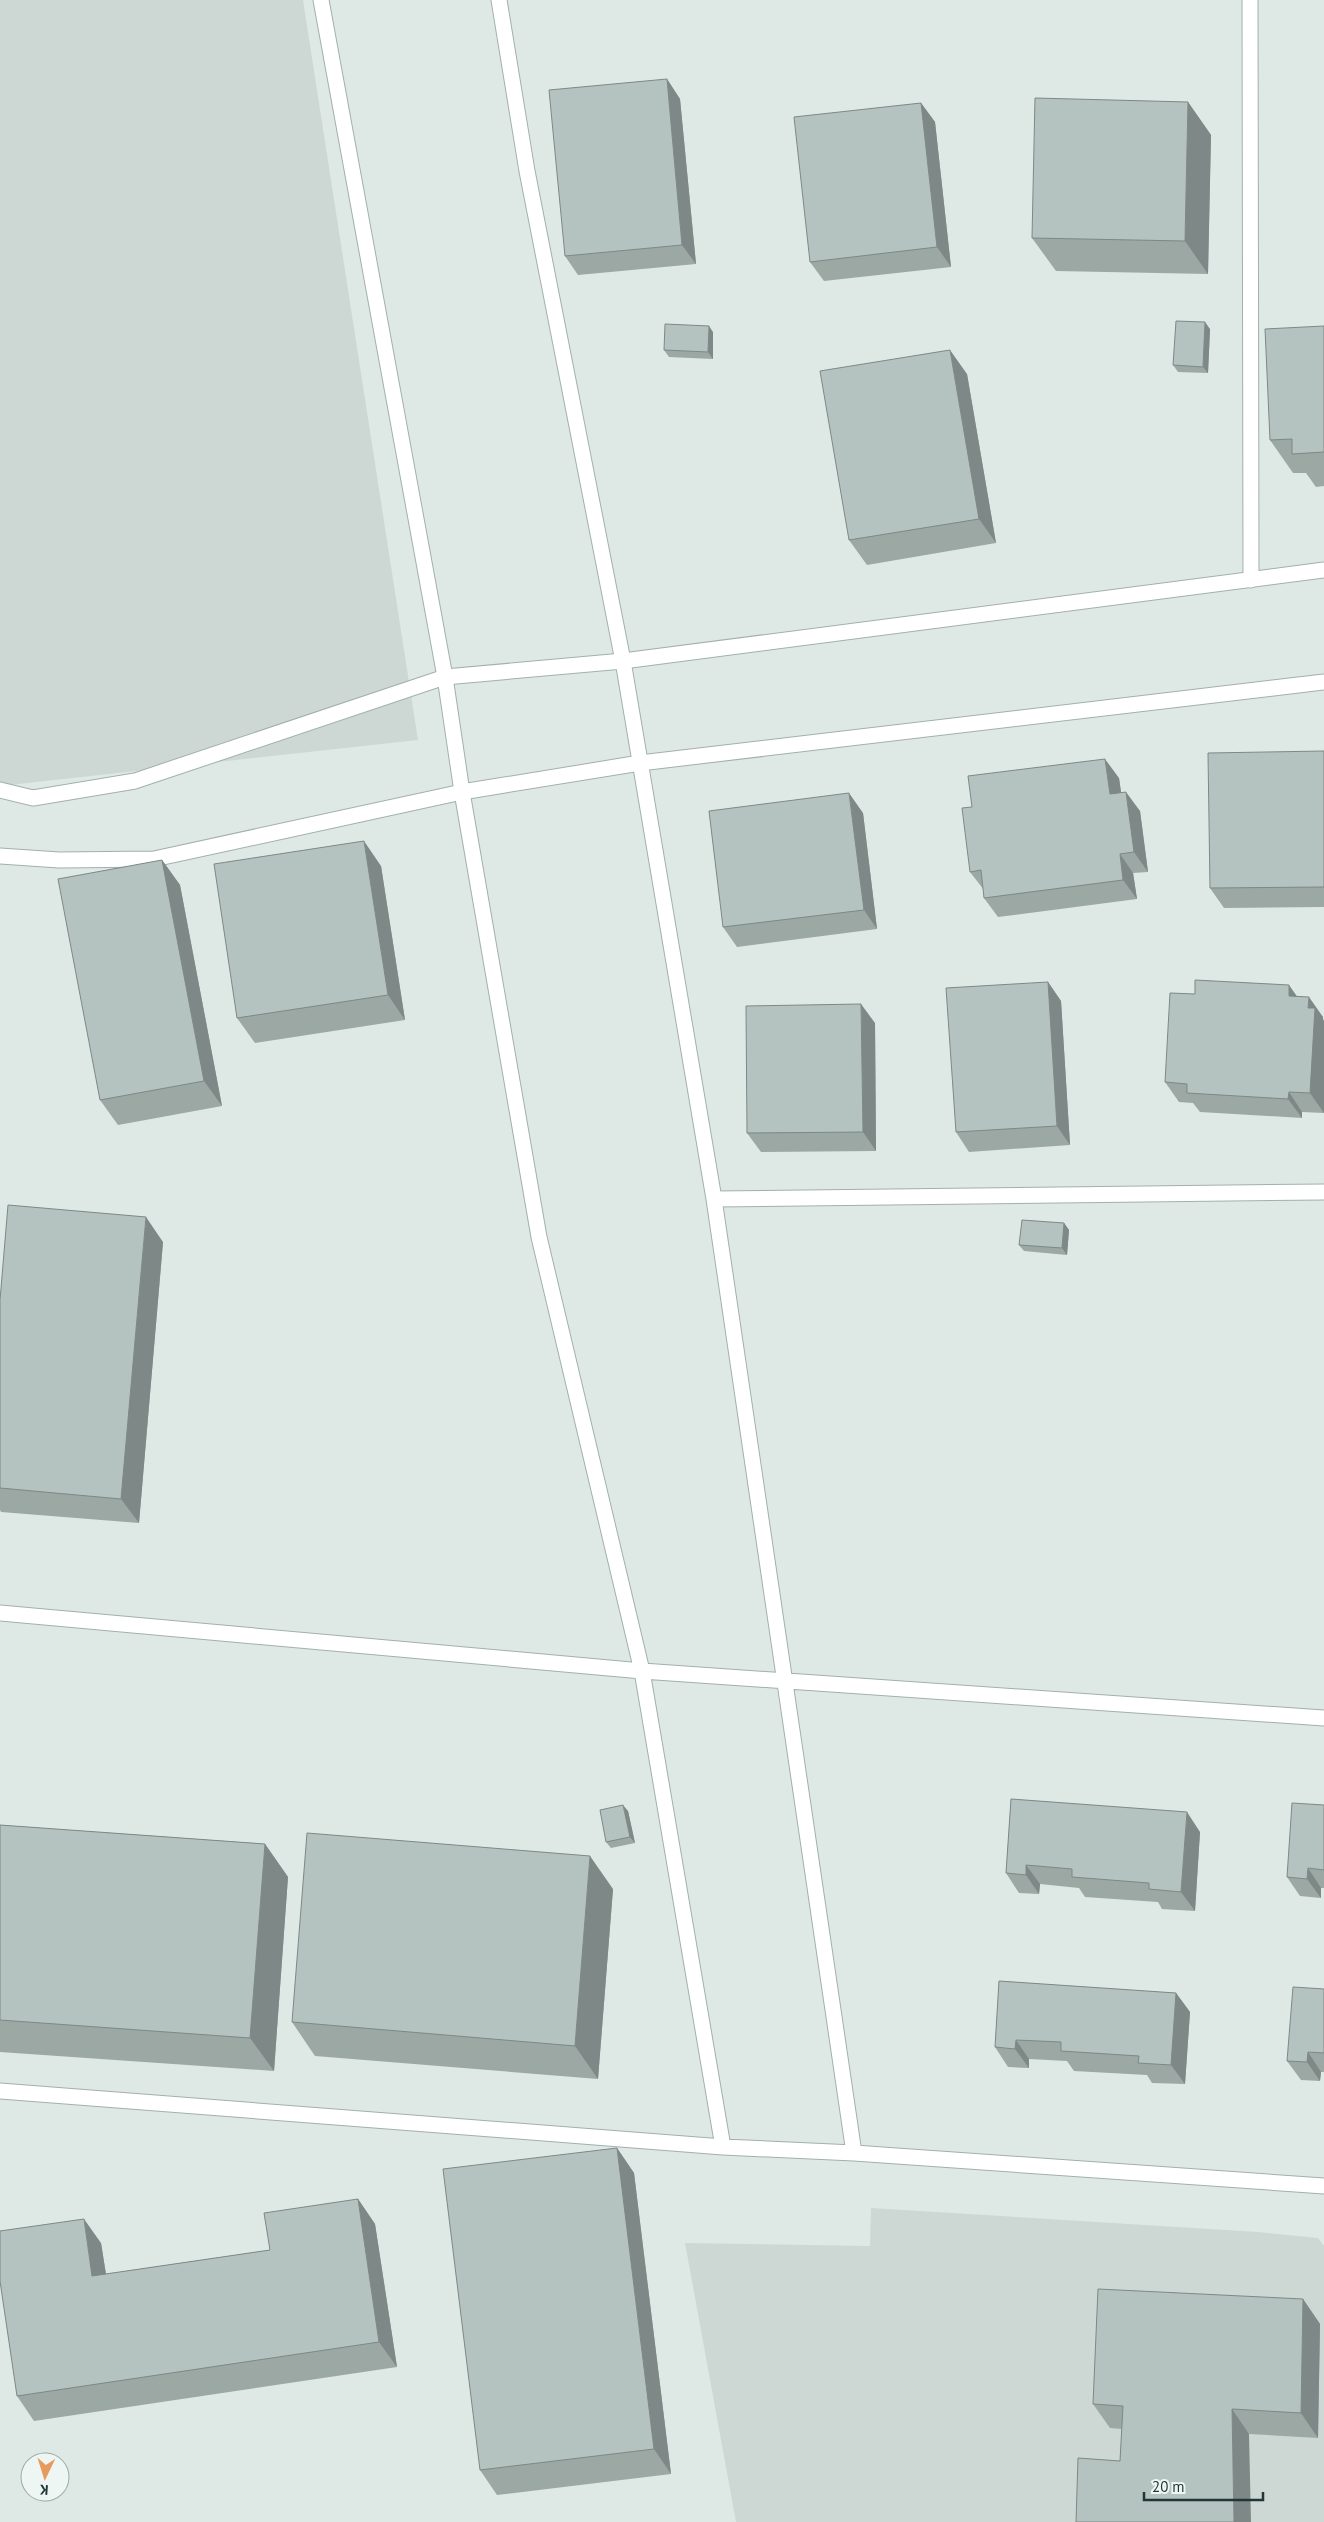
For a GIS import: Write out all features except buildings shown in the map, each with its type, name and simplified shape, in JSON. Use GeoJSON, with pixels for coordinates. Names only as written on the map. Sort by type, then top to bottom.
{"type":"FeatureCollection","features":[{"type":"Feature","properties":{"kind":"street"},"geometry":{"type":"LineString","coordinates":[[321,0],[445,677],[462,792],[539,1236],[642,1671],[723,2147]]}},
{"type":"Feature","properties":{"kind":"street"},"geometry":{"type":"LineString","coordinates":[[499,0],[527,171],[622,661],[714,1199],[854,2153]]}},
{"type":"Feature","properties":{"kind":"street"},"geometry":{"type":"LineString","coordinates":[[1250,0],[1251,580]]}},
{"type":"Feature","properties":{"kind":"street"},"geometry":{"type":"LineString","coordinates":[[0,790],[33,798],[135,781],[445,677],[622,661],[1324,570]]}},
{"type":"Feature","properties":{"kind":"street"},"geometry":{"type":"LineString","coordinates":[[0,856],[59,860],[154,859],[462,792],[640,763],[1324,682]]}},
{"type":"Feature","properties":{"kind":"street"},"geometry":{"type":"LineString","coordinates":[[714,1199],[1324,1192]]}},
{"type":"Feature","properties":{"kind":"street"},"geometry":{"type":"LineString","coordinates":[[0,1613],[642,1671],[1324,1718]]}},
{"type":"Feature","properties":{"kind":"street"},"geometry":{"type":"LineString","coordinates":[[0,2091],[723,2147],[854,2153],[1324,2186]]}},
{"type":"Feature","properties":{"kind":"shaded area"},"geometry":{"type":"Polygon","coordinates":[[[0,0],[303,0],[418,740],[0,786],[0,0]]]}},
{"type":"Feature","properties":{"kind":"shaded area"},"geometry":{"type":"Polygon","coordinates":[[[871,2208],[1258,2232],[1318,2238],[1324,2246],[1324,2522],[736,2522],[685,2243],[870,2246],[871,2208]]]}}]}
